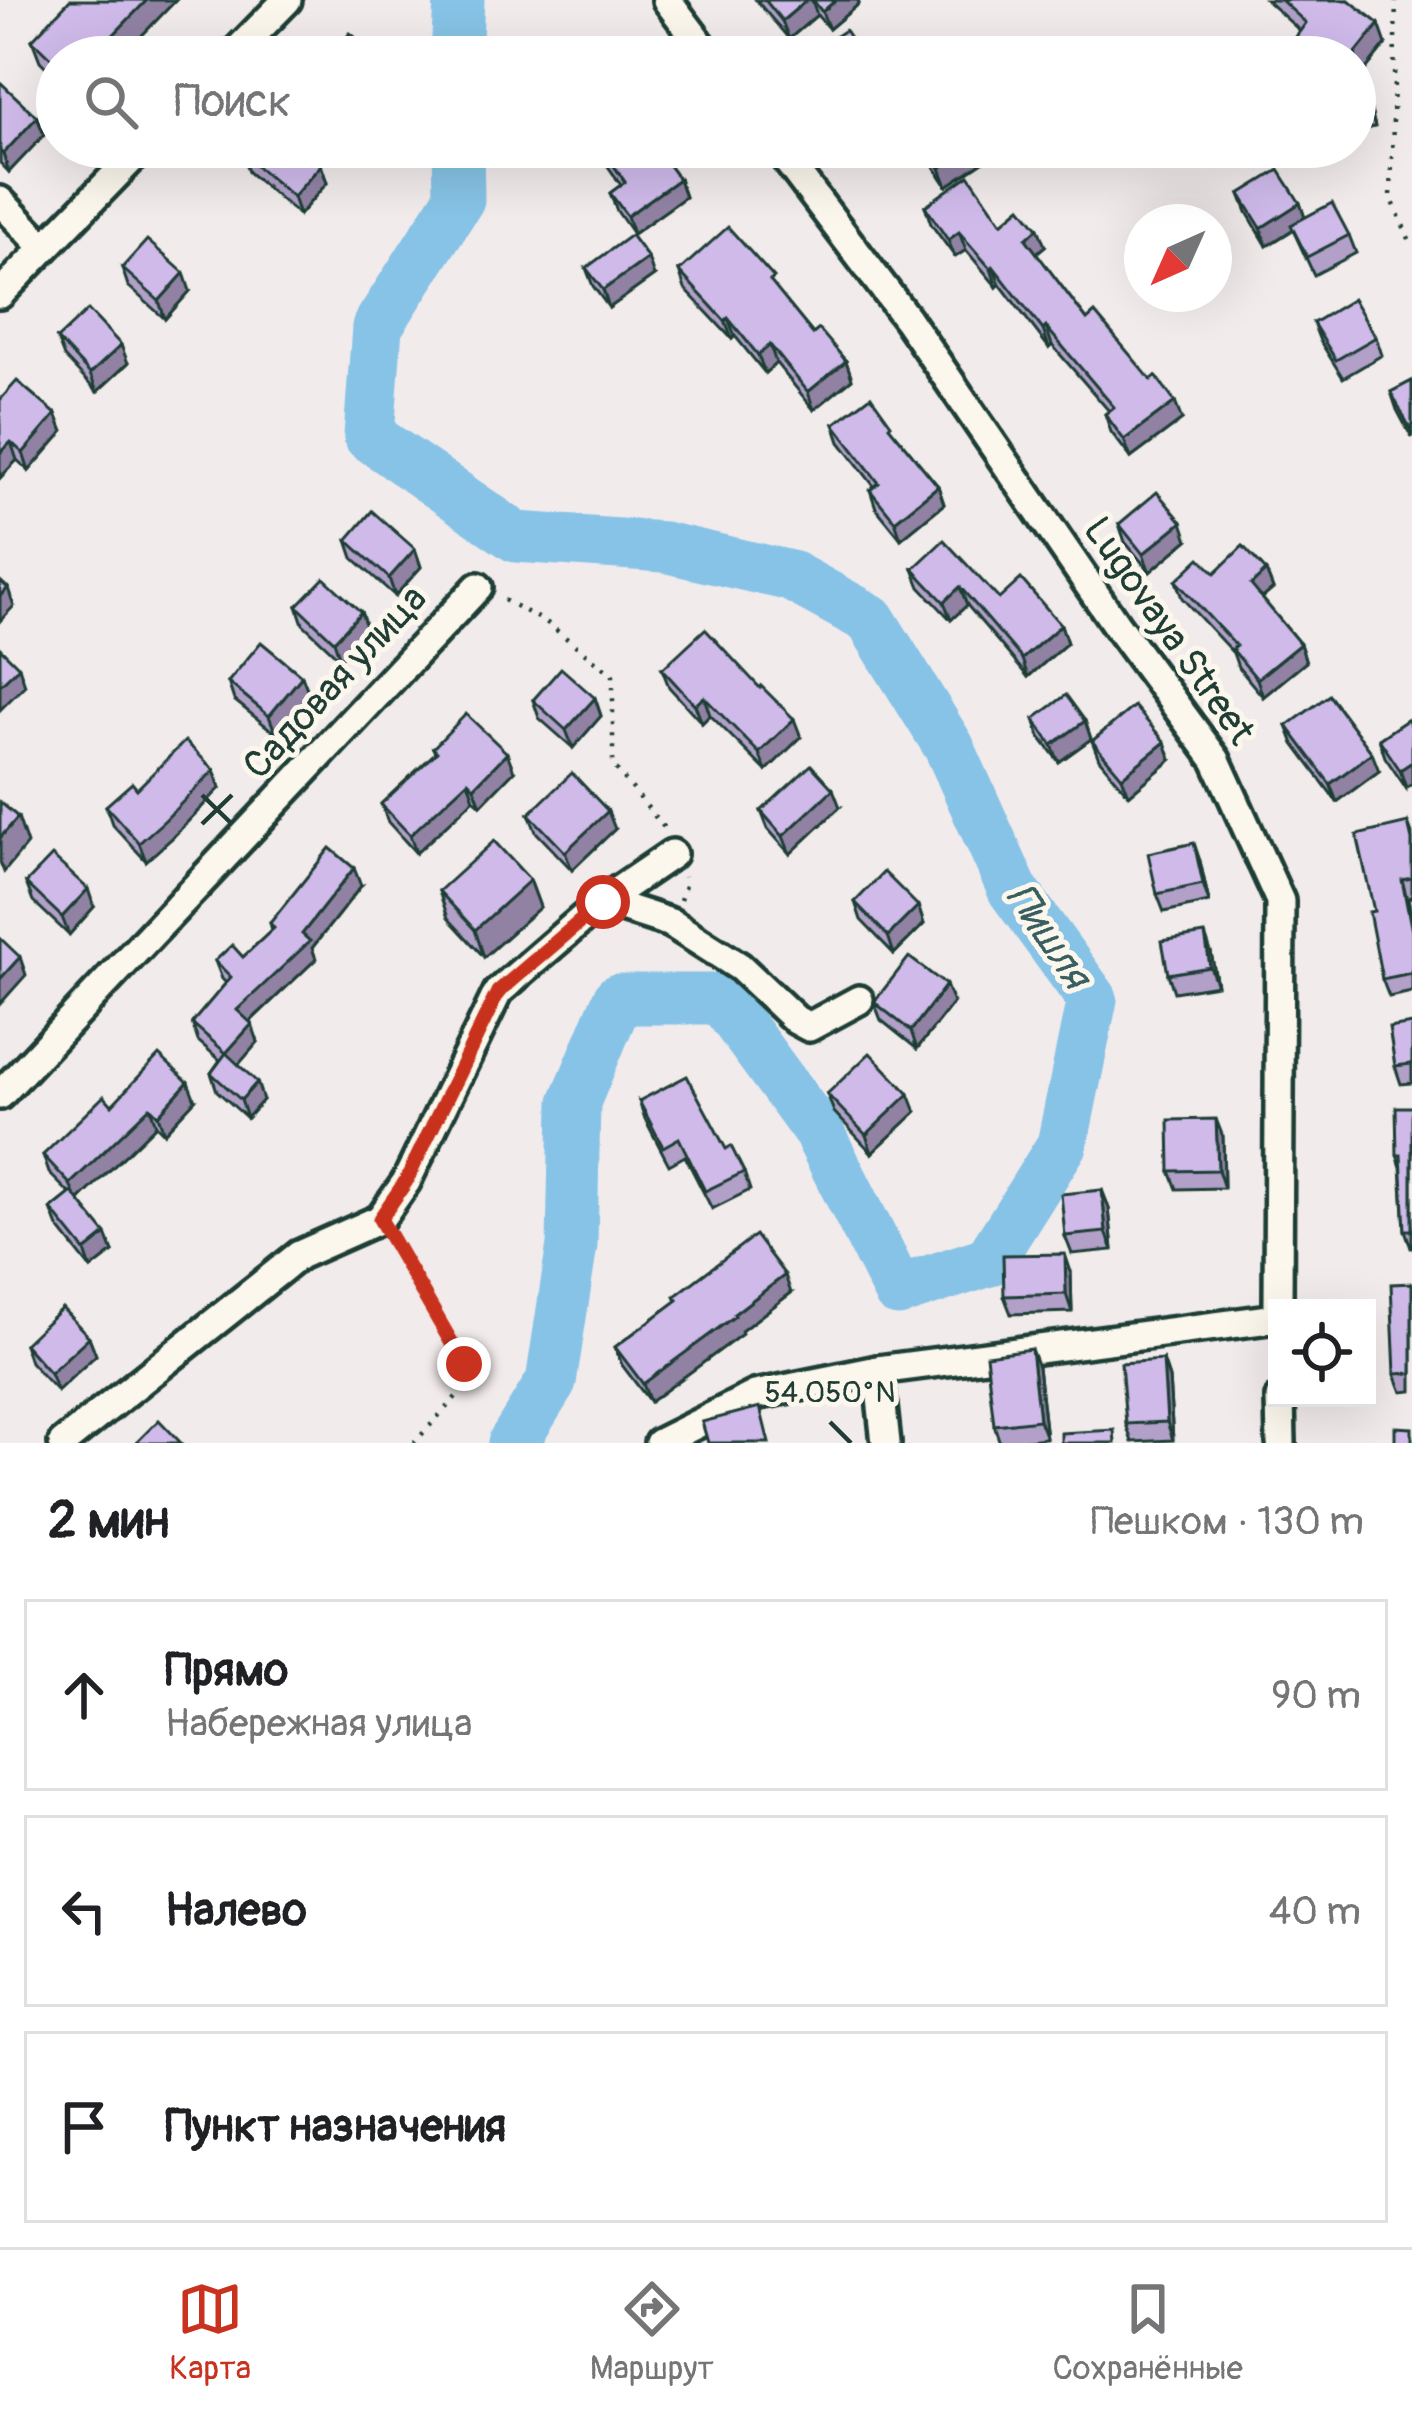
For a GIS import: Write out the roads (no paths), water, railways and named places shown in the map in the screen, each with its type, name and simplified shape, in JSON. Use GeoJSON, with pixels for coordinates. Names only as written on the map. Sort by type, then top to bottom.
{"type":"FeatureCollection","features":[{"type":"Feature","properties":{"kind":"street"},"geometry":{"type":"LineString","coordinates":[[252,36],[287,0]]}},
{"type":"Feature","properties":{"kind":"street"},"geometry":{"type":"LineString","coordinates":[[667,0],[694,36]]}},
{"type":"Feature","properties":{"kind":"street"},"geometry":{"type":"LineString","coordinates":[[0,294],[121,168]]}},
{"type":"Feature","properties":{"kind":"street","name":"Lugovaya Street"},"geometry":{"type":"LineString","coordinates":[[793,168],[907,319],[1117,626],[1216,760],[1280,901],[1278,1299]]}},
{"type":"Feature","properties":{"kind":"street"},"geometry":{"type":"LineString","coordinates":[[0,201],[44,247]]}},
{"type":"Feature","properties":{"kind":"street","name":"Садовая улица"},"geometry":{"type":"LineString","coordinates":[[0,1095],[478,586]]}},
{"type":"Feature","properties":{"kind":"street"},"geometry":{"type":"LineString","coordinates":[[63,1443],[299,1255],[380,1219],[406,1181],[498,992],[603,902],[672,854]]}},
{"type":"Feature","properties":{"kind":"street"},"geometry":{"type":"LineString","coordinates":[[603,902],[671,923],[740,967],[809,1027],[859,1000]]}},
{"type":"Feature","properties":{"kind":"street"},"geometry":{"type":"LineString","coordinates":[[659,1443],[755,1395],[878,1370],[1268,1319]]}},
{"type":"Feature","properties":{"kind":"street"},"geometry":{"type":"LineString","coordinates":[[878,1370],[886,1443]]}},
{"type":"Feature","properties":{"kind":"street"},"geometry":{"type":"LineString","coordinates":[[1280,1407],[1281,1443]]}},
{"type":"Feature","properties":{"kind":"waterway","name":"Пишля"},"geometry":{"type":"LineString","coordinates":[[457,36],[459,0]]}},
{"type":"Feature","properties":{"kind":"waterway","name":"Пишля"},"geometry":{"type":"LineString","coordinates":[[458,168],[459,199],[377,327],[369,436],[516,537],[664,547],[791,576],[870,619],[949,747],[1013,890],[1092,999],[1062,1145],[989,1261],[898,1291],[819,1133],[721,999],[618,999],[575,1102],[572,1245],[551,1382],[513,1443]]}}]}
